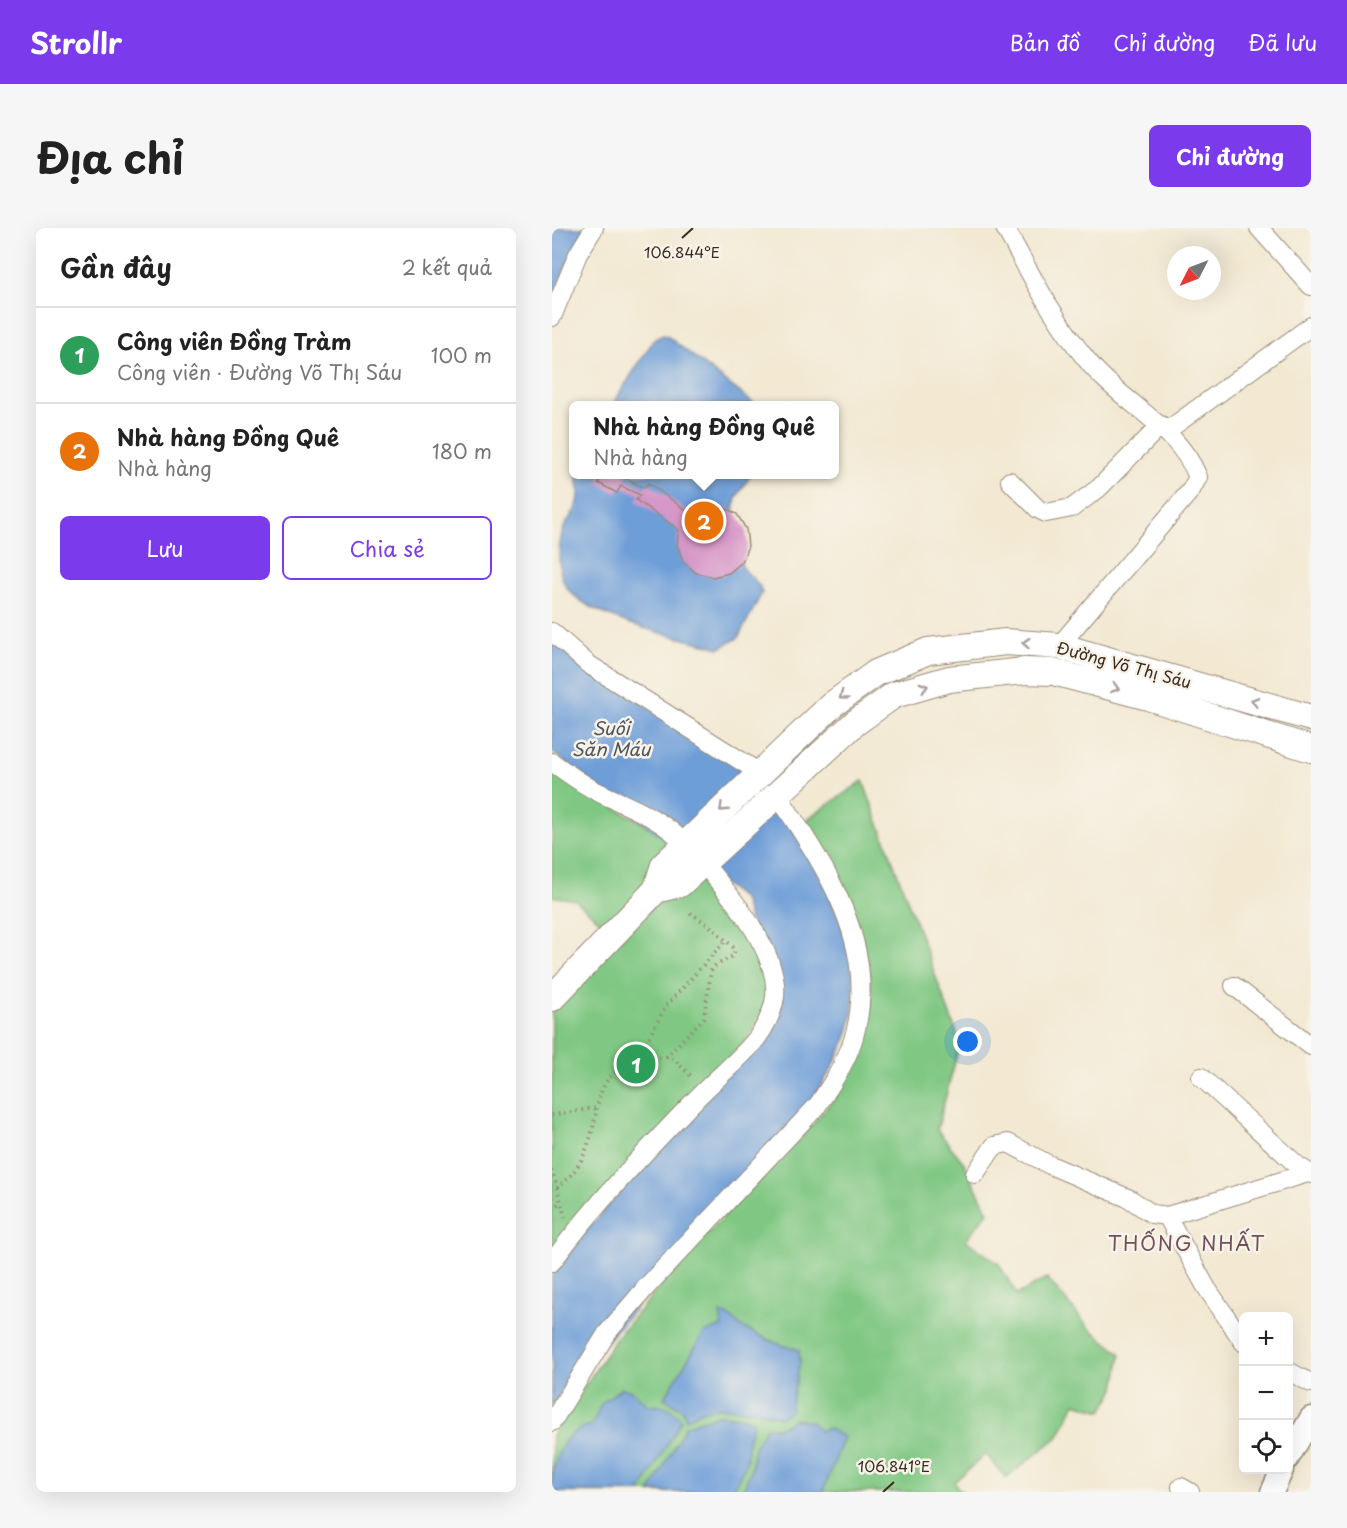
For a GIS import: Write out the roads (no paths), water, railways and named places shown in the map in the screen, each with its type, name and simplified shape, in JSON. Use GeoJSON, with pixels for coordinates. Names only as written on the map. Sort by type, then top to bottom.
{"type":"FeatureCollection","features":[{"type":"Feature","properties":{"kind":"main road","name":"Đường Võ Thị Sáu"},"geometry":{"type":"LineString","coordinates":[[685,844],[833,704],[876,673],[927,651],[1005,642],[1059,646],[1311,718]]}},
{"type":"Feature","properties":{"kind":"main road","name":"Đường Võ Thị Sáu"},"geometry":{"type":"LineString","coordinates":[[704,863],[855,723],[894,695],[949,680],[1025,671],[1079,677],[1311,749]]}},
{"type":"Feature","properties":{"kind":"main road"},"geometry":{"type":"LineString","coordinates":[[552,998],[656,890],[664,865],[685,844]]}},
{"type":"Feature","properties":{"kind":"main road"},"geometry":{"type":"LineString","coordinates":[[656,890],[680,884],[704,863]]}},
{"type":"Feature","properties":{"kind":"street"},"geometry":{"type":"LineString","coordinates":[[552,317],[578,254],[594,228]]}},
{"type":"Feature","properties":{"kind":"street"},"geometry":{"type":"LineString","coordinates":[[1005,228],[1038,287],[1081,351],[1120,393],[1164,428],[1192,461],[1198,477],[1191,490],[1059,646]]}},
{"type":"Feature","properties":{"kind":"street"},"geometry":{"type":"LineString","coordinates":[[1259,228],[1311,286]]}},
{"type":"Feature","properties":{"kind":"street"},"geometry":{"type":"LineString","coordinates":[[1010,481],[1038,509],[1046,513],[1072,508],[1099,488],[1164,428],[1311,326]]}},
{"type":"Feature","properties":{"kind":"street"},"geometry":{"type":"LineString","coordinates":[[552,632],[588,664],[760,773]]}},
{"type":"Feature","properties":{"kind":"street"},"geometry":{"type":"LineString","coordinates":[[552,762],[599,792],[641,811],[678,835],[685,844]]}},
{"type":"Feature","properties":{"kind":"street"},"geometry":{"type":"LineString","coordinates":[[552,1422],[607,1333],[664,1267],[817,1106],[835,1080],[856,1031],[860,989],[858,965],[854,939],[843,902],[824,866],[777,794]]}},
{"type":"Feature","properties":{"kind":"street"},"geometry":{"type":"LineString","coordinates":[[552,1262],[704,1090],[756,1039],[766,1024],[775,996],[772,971],[752,927],[704,863]]}},
{"type":"Feature","properties":{"kind":"street"},"geometry":{"type":"LineString","coordinates":[[1234,986],[1311,1046]]}},
{"type":"Feature","properties":{"kind":"street"},"geometry":{"type":"LineString","coordinates":[[1201,1077],[1309,1173]]}},
{"type":"Feature","properties":{"kind":"street"},"geometry":{"type":"LineString","coordinates":[[975,1174],[994,1146],[1008,1143],[1050,1165],[1131,1199],[1152,1214],[1167,1216],[1309,1173]]}},
{"type":"Feature","properties":{"kind":"street"},"geometry":{"type":"LineString","coordinates":[[1167,1216],[1206,1287],[1239,1336]]}},
{"type":"Feature","properties":{"kind":"street"},"geometry":{"type":"LineString","coordinates":[[1293,1374],[1311,1383]]}},
{"type":"Feature","properties":{"kind":"street"},"geometry":{"type":"LineString","coordinates":[[1293,1449],[1311,1418]]}},
{"type":"Feature","properties":{"kind":"street"},"geometry":{"type":"LineString","coordinates":[[1272,1492],[1280,1474]]}},
{"type":"Feature","properties":{"kind":"water"},"geometry":{"type":"Polygon","coordinates":[[[552,228],[585,228],[552,296],[552,228]]]}},
{"type":"Feature","properties":{"kind":"water"},"geometry":{"type":"Polygon","coordinates":[[[662,335],[667,336],[751,401],[615,401],[653,341],[662,335]]]}},
{"type":"Feature","properties":{"kind":"water"},"geometry":{"type":"Polygon","coordinates":[[[578,479],[748,479],[736,498],[732,519],[742,567],[759,585],[762,593],[738,638],[720,648],[661,633],[596,609],[579,599],[567,588],[561,572],[559,548],[562,532],[577,506],[578,479]]]}},
{"type":"Feature","properties":{"kind":"water","name":"Suối Săn Máu"},"geometry":{"type":"Polygon","coordinates":[[[552,642],[748,773],[769,797],[811,857],[828,892],[842,927],[851,962],[854,997],[849,1029],[842,1049],[810,1102],[552,1406],[552,1276],[586,1231],[779,1012],[743,899],[552,752],[552,642]]]}},
{"type":"Feature","properties":{"kind":"water"},"geometry":{"type":"Polygon","coordinates":[[[720,1313],[727,1315],[757,1335],[799,1350],[800,1363],[790,1411],[780,1418],[760,1412],[716,1408],[686,1419],[682,1409],[664,1398],[704,1333],[722,1326],[720,1313]]]}},
{"type":"Feature","properties":{"kind":"water"},"geometry":{"type":"Polygon","coordinates":[[[621,1388],[632,1391],[649,1406],[667,1407],[681,1420],[640,1492],[552,1492],[556,1459],[565,1441],[572,1434],[592,1425],[601,1404],[621,1388]]]}},
{"type":"Feature","properties":{"kind":"water"},"geometry":{"type":"Polygon","coordinates":[[[718,1415],[742,1417],[754,1422],[748,1440],[747,1461],[732,1492],[650,1492],[686,1425],[718,1415]]]}},
{"type":"Feature","properties":{"kind":"water"},"geometry":{"type":"Polygon","coordinates":[[[795,1419],[812,1422],[820,1431],[828,1428],[844,1437],[823,1492],[742,1492],[751,1470],[754,1448],[766,1427],[779,1428],[795,1419]]]}},
{"type":"Feature","properties":{"kind":"place","name":"Nhà hàng Đồng Quê"},"geometry":{"type":"Point","coordinates":[704,521]}},
{"type":"Feature","properties":{"kind":"place","name":"Công viên Đồng Tràm"},"geometry":{"type":"Point","coordinates":[636,1064]}},
{"type":"Feature","properties":{"kind":"district","name":"THỐNG NHẤT"},"geometry":{"type":"Point","coordinates":[1187,1244]}}]}
